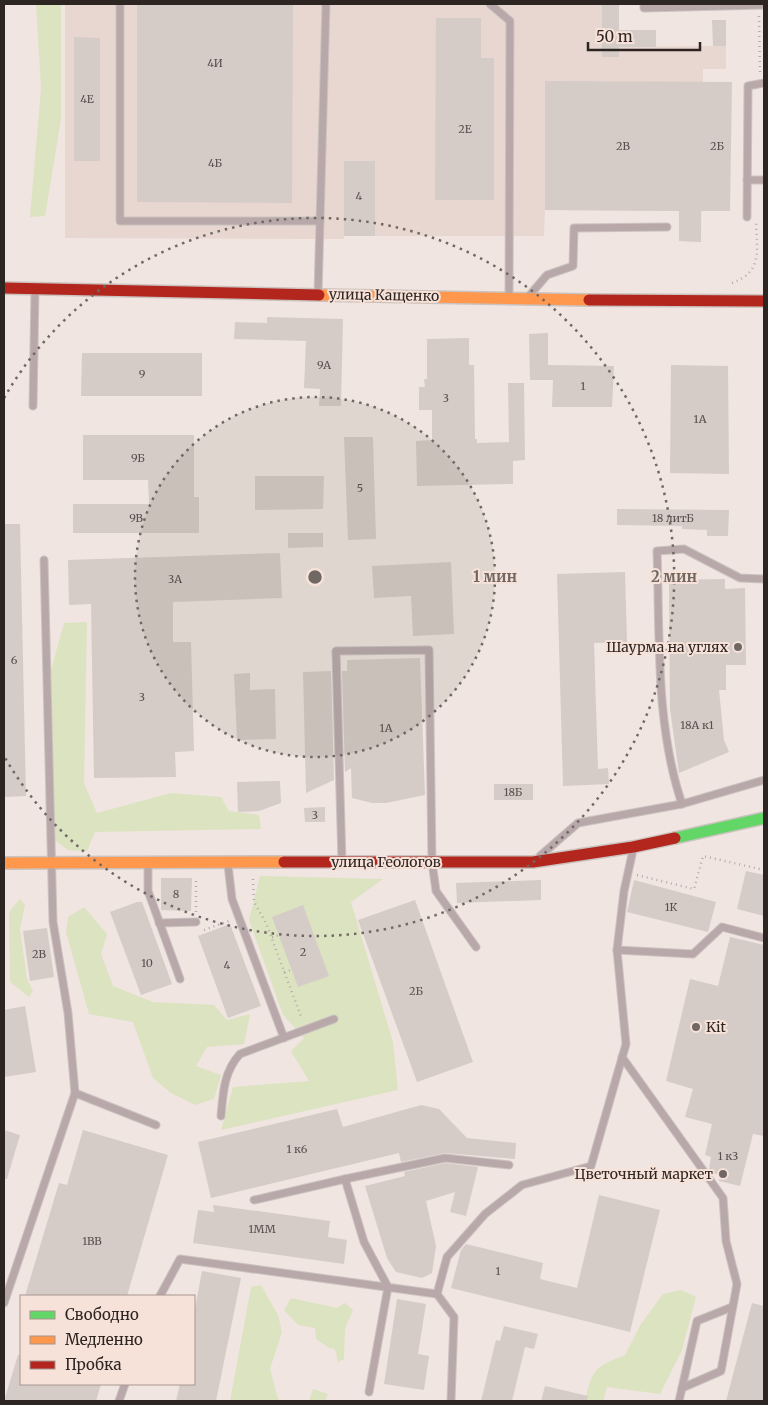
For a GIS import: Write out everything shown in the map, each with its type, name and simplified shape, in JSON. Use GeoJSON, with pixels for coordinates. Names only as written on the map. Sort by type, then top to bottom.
{"type":"FeatureCollection","features":[{"type":"Feature","properties":{"kind":"street","name":"улица Кащенко"},"geometry":{"type":"LineString","coordinates":[[4,288],[675,302],[764,301]]}},
{"type":"Feature","properties":{"kind":"street","name":"улица Геологов"},"geometry":{"type":"LineString","coordinates":[[4,863],[534,862],[633,847],[764,818]]}},
{"type":"Feature","properties":{"kind":"lane"},"geometry":{"type":"LineString","coordinates":[[120,4],[120,221],[320,221]]}},
{"type":"Feature","properties":{"kind":"lane"},"geometry":{"type":"LineString","coordinates":[[318,294],[326,4]]}},
{"type":"Feature","properties":{"kind":"lane"},"geometry":{"type":"LineString","coordinates":[[490,4],[510,21],[509,298]]}},
{"type":"Feature","properties":{"kind":"lane"},"geometry":{"type":"LineString","coordinates":[[644,4],[644,8],[762,5]]}},
{"type":"Feature","properties":{"kind":"lane"},"geometry":{"type":"LineString","coordinates":[[747,217],[748,86],[762,84]]}},
{"type":"Feature","properties":{"kind":"lane"},"geometry":{"type":"LineString","coordinates":[[747,180],[764,180]]}},
{"type":"Feature","properties":{"kind":"lane"},"geometry":{"type":"LineString","coordinates":[[528,298],[547,274],[573,266],[574,228],[667,227]]}},
{"type":"Feature","properties":{"kind":"lane"},"geometry":{"type":"LineString","coordinates":[[33,406],[35,289]]}},
{"type":"Feature","properties":{"kind":"lane"},"geometry":{"type":"LineString","coordinates":[[682,804],[668,756],[662,700],[656,551],[684,549],[740,578],[764,579]]}},
{"type":"Feature","properties":{"kind":"lane"},"geometry":{"type":"LineString","coordinates":[[4,1303],[75,1093],[68,1013],[54,932],[44,560]]}},
{"type":"Feature","properties":{"kind":"lane"},"geometry":{"type":"LineString","coordinates":[[342,862],[336,651],[429,650],[432,862],[436,891],[476,947]]}},
{"type":"Feature","properties":{"kind":"lane"},"geometry":{"type":"LineString","coordinates":[[534,862],[578,823],[682,804],[764,780]]}},
{"type":"Feature","properties":{"kind":"lane"},"geometry":{"type":"LineString","coordinates":[[437,1294],[447,1256],[485,1214],[522,1186],[591,1166],[626,1044],[617,950],[633,847]]}},
{"type":"Feature","properties":{"kind":"lane"},"geometry":{"type":"LineString","coordinates":[[148,862],[148,891],[180,979]]}},
{"type":"Feature","properties":{"kind":"lane"},"geometry":{"type":"LineString","coordinates":[[228,862],[232,899],[284,1038]]}},
{"type":"Feature","properties":{"kind":"lane"},"geometry":{"type":"LineString","coordinates":[[159,923],[196,922]]}},
{"type":"Feature","properties":{"kind":"lane"},"geometry":{"type":"LineString","coordinates":[[617,950],[693,954],[722,927],[764,938]]}},
{"type":"Feature","properties":{"kind":"lane"},"geometry":{"type":"LineString","coordinates":[[221,1116],[224,1086],[231,1064],[240,1054],[334,1019]]}},
{"type":"Feature","properties":{"kind":"lane"},"geometry":{"type":"LineString","coordinates":[[622,1057],[723,1198],[726,1241],[737,1284],[721,1371],[682,1388]]}},
{"type":"Feature","properties":{"kind":"lane"},"geometry":{"type":"LineString","coordinates":[[75,1093],[156,1125]]}},
{"type":"Feature","properties":{"kind":"lane"},"geometry":{"type":"LineString","coordinates":[[254,1200],[445,1158],[509,1165]]}},
{"type":"Feature","properties":{"kind":"lane"},"geometry":{"type":"LineString","coordinates":[[345,1179],[364,1242],[388,1287],[369,1392]]}},
{"type":"Feature","properties":{"kind":"lane"},"geometry":{"type":"LineString","coordinates":[[161,1295],[180,1259],[437,1294],[454,1317],[451,1401]]}},
{"type":"Feature","properties":{"kind":"lane"},"geometry":{"type":"LineString","coordinates":[[679,1401],[697,1321],[732,1307]]}},
{"type":"Feature","properties":{"kind":"lane"},"geometry":{"type":"LineString","coordinates":[[119,1401],[125,1385]]}},
{"type":"Feature","properties":{"kind":"path"},"geometry":{"type":"LineString","coordinates":[[762,5],[762,84]]}},
{"type":"Feature","properties":{"kind":"path"},"geometry":{"type":"LineString","coordinates":[[731,284],[748,274],[757,262],[756,223],[747,217]]}},
{"type":"Feature","properties":{"kind":"path"},"geometry":{"type":"LineString","coordinates":[[628,872],[694,889],[703,856],[764,870]]}},
{"type":"Feature","properties":{"kind":"path"},"geometry":{"type":"LineString","coordinates":[[252,873],[254,902],[272,937],[306,1030]]}},
{"type":"Feature","properties":{"kind":"path"},"geometry":{"type":"LineString","coordinates":[[196,874],[196,922],[202,931],[232,920]]}},
{"type":"Feature","properties":{"kind":"path"},"geometry":{"type":"LineString","coordinates":[[272,937],[278,935]]}},
{"type":"Feature","properties":{"kind":"path"},"geometry":{"type":"LineString","coordinates":[[284,972],[292,970]]}},
{"type":"Feature","properties":{"kind":"shaded area"},"geometry":{"type":"Polygon","coordinates":[[[65,4],[619,4],[619,47],[726,46],[726,69],[703,69],[701,242],[679,241],[679,211],[545,210],[544,236],[344,236],[344,239],[65,238],[65,4]]]}},
{"type":"Feature","properties":{"kind":"green space"},"geometry":{"type":"Polygon","coordinates":[[[36,4],[61,4],[61,119],[45,216],[30,217],[41,88],[36,4]]]}},
{"type":"Feature","properties":{"kind":"green space"},"geometry":{"type":"Polygon","coordinates":[[[87,622],[84,783],[97,813],[171,793],[221,797],[229,811],[259,815],[261,829],[95,832],[87,851],[68,850],[54,840],[51,670],[64,623],[87,622]]]}},
{"type":"Feature","properties":{"kind":"green space"},"geometry":{"type":"Polygon","coordinates":[[[260,876],[383,879],[351,902],[393,1042],[398,1090],[221,1130],[233,1087],[309,1081],[291,1051],[304,1038],[283,1015],[249,920],[260,876]]]}},
{"type":"Feature","properties":{"kind":"green space"},"geometry":{"type":"Polygon","coordinates":[[[20,899],[25,905],[20,929],[27,979],[33,991],[29,997],[10,982],[9,912],[20,899]]]}},
{"type":"Feature","properties":{"kind":"green space"},"geometry":{"type":"Polygon","coordinates":[[[84,907],[107,934],[101,954],[113,986],[153,1002],[214,1005],[227,1020],[250,1014],[244,1044],[207,1047],[196,1066],[221,1075],[214,1099],[195,1105],[171,1093],[153,1078],[133,1022],[89,1014],[66,932],[68,917],[84,907]]]}},
{"type":"Feature","properties":{"kind":"green space"},"geometry":{"type":"Polygon","coordinates":[[[261,1285],[278,1315],[282,1332],[270,1369],[278,1399],[283,1401],[230,1401],[251,1287],[261,1285]]]}},
{"type":"Feature","properties":{"kind":"green space"},"geometry":{"type":"Polygon","coordinates":[[[681,1290],[696,1297],[682,1350],[660,1394],[607,1387],[603,1401],[585,1401],[590,1382],[596,1370],[625,1355],[641,1324],[663,1294],[681,1290]]]}},
{"type":"Feature","properties":{"kind":"green space"},"geometry":{"type":"Polygon","coordinates":[[[291,1298],[337,1308],[345,1303],[353,1310],[345,1328],[344,1359],[338,1362],[335,1349],[329,1348],[316,1339],[315,1328],[298,1325],[284,1310],[291,1298]]]}},
{"type":"Feature","properties":{"kind":"green space"},"geometry":{"type":"Polygon","coordinates":[[[313,1389],[328,1394],[325,1401],[309,1401],[313,1389]]]}},
{"type":"Feature","properties":{"kind":"building"},"geometry":{"type":"Polygon","coordinates":[[[137,4],[293,4],[292,203],[137,202],[137,4]]]}},
{"type":"Feature","properties":{"kind":"building"},"geometry":{"type":"Polygon","coordinates":[[[602,4],[619,4],[619,30],[656,30],[656,47],[619,47],[619,57],[602,57],[602,4]]]}},
{"type":"Feature","properties":{"kind":"building"},"geometry":{"type":"Polygon","coordinates":[[[436,18],[481,18],[481,58],[494,58],[494,200],[435,200],[436,18]]]}},
{"type":"Feature","properties":{"kind":"building"},"geometry":{"type":"Polygon","coordinates":[[[712,20],[726,20],[726,46],[713,46],[712,20]]]}},
{"type":"Feature","properties":{"kind":"building"},"geometry":{"type":"Polygon","coordinates":[[[74,37],[100,38],[100,161],[74,161],[74,37]]]}},
{"type":"Feature","properties":{"kind":"building"},"geometry":{"type":"Polygon","coordinates":[[[545,81],[732,82],[730,211],[701,211],[701,242],[679,241],[679,211],[545,210],[545,81]]]}},
{"type":"Feature","properties":{"kind":"building"},"geometry":{"type":"Polygon","coordinates":[[[344,161],[375,161],[375,236],[344,236],[344,161]]]}},
{"type":"Feature","properties":{"kind":"building"},"geometry":{"type":"Polygon","coordinates":[[[267,317],[343,319],[341,406],[319,406],[320,389],[304,388],[306,341],[234,339],[235,322],[267,323],[267,317]]]}},
{"type":"Feature","properties":{"kind":"building"},"geometry":{"type":"Polygon","coordinates":[[[548,333],[548,365],[614,366],[612,407],[552,407],[553,380],[530,380],[529,334],[548,333]]]}},
{"type":"Feature","properties":{"kind":"building"},"geometry":{"type":"Polygon","coordinates":[[[469,338],[469,365],[474,365],[475,439],[477,439],[477,443],[509,442],[508,383],[524,383],[525,460],[513,461],[513,484],[417,486],[416,441],[432,440],[432,410],[419,410],[419,387],[425,387],[424,379],[427,379],[427,339],[469,338]]]}},
{"type":"Feature","properties":{"kind":"building"},"geometry":{"type":"Polygon","coordinates":[[[82,353],[202,353],[202,396],[81,396],[82,353]]]}},
{"type":"Feature","properties":{"kind":"building"},"geometry":{"type":"Polygon","coordinates":[[[671,365],[728,366],[729,474],[670,473],[671,365]]]}},
{"type":"Feature","properties":{"kind":"building"},"geometry":{"type":"Polygon","coordinates":[[[83,435],[194,435],[194,497],[199,497],[199,533],[73,533],[73,504],[149,504],[148,480],[83,480],[83,435]]]}},
{"type":"Feature","properties":{"kind":"building"},"geometry":{"type":"Polygon","coordinates":[[[344,437],[373,437],[376,539],[348,540],[344,437]]]}},
{"type":"Feature","properties":{"kind":"building"},"geometry":{"type":"Polygon","coordinates":[[[255,476],[324,476],[323,509],[255,510],[255,476]]]}},
{"type":"Feature","properties":{"kind":"building"},"geometry":{"type":"Polygon","coordinates":[[[617,509],[729,510],[728,536],[707,536],[707,530],[682,529],[682,526],[617,525],[617,509]]]}},
{"type":"Feature","properties":{"kind":"building"},"geometry":{"type":"Polygon","coordinates":[[[4,524],[20,524],[26,796],[4,797],[4,524]]]}},
{"type":"Feature","properties":{"kind":"building"},"geometry":{"type":"Polygon","coordinates":[[[288,533],[323,533],[323,547],[288,548],[288,533]]]}},
{"type":"Feature","properties":{"kind":"building"},"geometry":{"type":"Polygon","coordinates":[[[280,553],[282,598],[173,602],[173,642],[191,642],[194,751],[175,752],[176,777],[94,778],[91,604],[69,605],[68,560],[280,553]]]}},
{"type":"Feature","properties":{"kind":"building"},"geometry":{"type":"Polygon","coordinates":[[[451,562],[454,634],[413,636],[411,596],[374,598],[372,566],[451,562]]]}},
{"type":"Feature","properties":{"kind":"building"},"geometry":{"type":"Polygon","coordinates":[[[625,572],[627,642],[594,643],[598,769],[608,768],[609,784],[563,786],[557,574],[625,572]]]}},
{"type":"Feature","properties":{"kind":"building"},"geometry":{"type":"Polygon","coordinates":[[[725,579],[725,589],[745,588],[746,665],[726,665],[726,690],[719,690],[724,740],[729,752],[679,773],[670,709],[669,580],[725,579]]]}},
{"type":"Feature","properties":{"kind":"building"},"geometry":{"type":"Polygon","coordinates":[[[420,658],[425,795],[386,803],[372,803],[352,798],[351,768],[345,772],[342,671],[347,671],[347,660],[420,658]]]}},
{"type":"Feature","properties":{"kind":"building"},"geometry":{"type":"Polygon","coordinates":[[[331,671],[334,780],[306,793],[303,672],[331,671]]]}},
{"type":"Feature","properties":{"kind":"building"},"geometry":{"type":"Polygon","coordinates":[[[250,673],[250,690],[275,689],[276,739],[237,740],[234,674],[250,673]]]}},
{"type":"Feature","properties":{"kind":"building"},"geometry":{"type":"Polygon","coordinates":[[[280,781],[281,803],[259,811],[238,812],[237,782],[280,781]]]}},
{"type":"Feature","properties":{"kind":"building"},"geometry":{"type":"Polygon","coordinates":[[[494,784],[533,784],[533,800],[494,800],[494,784]]]}},
{"type":"Feature","properties":{"kind":"building"},"geometry":{"type":"Polygon","coordinates":[[[325,807],[325,822],[305,822],[304,808],[325,807]]]}},
{"type":"Feature","properties":{"kind":"building"},"geometry":{"type":"Polygon","coordinates":[[[746,871],[764,875],[764,916],[737,909],[746,871]]]}},
{"type":"Feature","properties":{"kind":"building"},"geometry":{"type":"Polygon","coordinates":[[[161,878],[192,878],[191,911],[161,910],[161,878]]]}},
{"type":"Feature","properties":{"kind":"building"},"geometry":{"type":"Polygon","coordinates":[[[541,880],[541,900],[457,903],[456,883],[541,880]]]}},
{"type":"Feature","properties":{"kind":"building"},"geometry":{"type":"Polygon","coordinates":[[[634,880],[716,902],[708,932],[627,912],[634,880]]]}},
{"type":"Feature","properties":{"kind":"building"},"geometry":{"type":"Polygon","coordinates":[[[415,900],[473,1062],[417,1082],[358,920],[415,900]]]}},
{"type":"Feature","properties":{"kind":"building"},"geometry":{"type":"Polygon","coordinates":[[[142,902],[172,984],[141,995],[110,912],[142,902]]]}},
{"type":"Feature","properties":{"kind":"building"},"geometry":{"type":"Polygon","coordinates":[[[303,905],[329,976],[298,987],[272,917],[303,905]]]}},
{"type":"Feature","properties":{"kind":"building"},"geometry":{"type":"Polygon","coordinates":[[[230,924],[261,1006],[228,1018],[198,936],[230,924]]]}},
{"type":"Feature","properties":{"kind":"building"},"geometry":{"type":"Polygon","coordinates":[[[47,928],[54,977],[30,981],[23,931],[47,928]]]}},
{"type":"Feature","properties":{"kind":"building"},"geometry":{"type":"Polygon","coordinates":[[[730,937],[764,945],[764,1136],[753,1134],[740,1186],[719,1181],[720,1175],[712,1173],[709,1169],[711,1157],[705,1155],[712,1124],[685,1117],[693,1089],[666,1081],[690,979],[718,986],[730,937]]]}},
{"type":"Feature","properties":{"kind":"building"},"geometry":{"type":"Polygon","coordinates":[[[25,1006],[36,1072],[4,1077],[4,1010],[25,1006]]]}},
{"type":"Feature","properties":{"kind":"building"},"geometry":{"type":"Polygon","coordinates":[[[421,1105],[439,1109],[467,1138],[516,1143],[515,1159],[445,1153],[401,1162],[399,1153],[211,1198],[198,1142],[337,1109],[343,1127],[421,1105]]]}},
{"type":"Feature","properties":{"kind":"building"},"geometry":{"type":"Polygon","coordinates":[[[4,1130],[20,1135],[7,1179],[4,1179],[4,1130]]]}},
{"type":"Feature","properties":{"kind":"building"},"geometry":{"type":"Polygon","coordinates":[[[83,1130],[168,1155],[127,1295],[25,1295],[59,1183],[67,1185],[83,1130]]]}},
{"type":"Feature","properties":{"kind":"building"},"geometry":{"type":"Polygon","coordinates":[[[445,1163],[478,1167],[466,1216],[450,1212],[455,1192],[426,1201],[436,1246],[432,1273],[422,1278],[396,1272],[387,1258],[365,1186],[405,1176],[404,1172],[445,1163]]]}},
{"type":"Feature","properties":{"kind":"building"},"geometry":{"type":"Polygon","coordinates":[[[599,1195],[660,1210],[630,1332],[451,1288],[461,1250],[466,1244],[543,1263],[540,1279],[577,1288],[599,1195]]]}},
{"type":"Feature","properties":{"kind":"building"},"geometry":{"type":"Polygon","coordinates":[[[213,1205],[330,1221],[328,1237],[347,1240],[344,1264],[193,1243],[198,1210],[214,1212],[213,1205]]]}},
{"type":"Feature","properties":{"kind":"building"},"geometry":{"type":"Polygon","coordinates":[[[202,1271],[241,1278],[216,1401],[176,1401],[180,1385],[195,1385],[195,1309],[202,1271]]]}},
{"type":"Feature","properties":{"kind":"building"},"geometry":{"type":"Polygon","coordinates":[[[397,1299],[426,1304],[418,1354],[429,1356],[424,1390],[384,1384],[397,1299]]]}},
{"type":"Feature","properties":{"kind":"building"},"geometry":{"type":"Polygon","coordinates":[[[752,1303],[764,1306],[764,1401],[726,1401],[752,1303]]]}},
{"type":"Feature","properties":{"kind":"building"},"geometry":{"type":"Polygon","coordinates":[[[504,1326],[538,1334],[534,1349],[525,1347],[512,1401],[481,1401],[496,1340],[500,1341],[504,1326]]]}},
{"type":"Feature","properties":{"kind":"building"},"geometry":{"type":"Polygon","coordinates":[[[18,1355],[20,1355],[20,1385],[101,1385],[96,1401],[4,1401],[18,1355]]]}},
{"type":"Feature","properties":{"kind":"building"},"geometry":{"type":"Polygon","coordinates":[[[545,1386],[588,1396],[587,1401],[541,1401],[545,1386]]]}},
{"type":"Feature","properties":{"kind":"traffic: fast"},"geometry":{"type":"LineString","coordinates":[[675,838],[764,818]]}},
{"type":"Feature","properties":{"kind":"traffic: slow"},"geometry":{"type":"LineString","coordinates":[[319,295],[589,300]]}},
{"type":"Feature","properties":{"kind":"traffic: slow"},"geometry":{"type":"LineString","coordinates":[[4,863],[284,862]]}},
{"type":"Feature","properties":{"kind":"traffic: jam"},"geometry":{"type":"LineString","coordinates":[[4,288],[319,295]]}},
{"type":"Feature","properties":{"kind":"traffic: jam"},"geometry":{"type":"LineString","coordinates":[[589,300],[764,301]]}},
{"type":"Feature","properties":{"kind":"traffic: jam"},"geometry":{"type":"LineString","coordinates":[[284,862],[533,862],[633,847],[675,838]]}},
{"type":"Feature","properties":{"kind":"place","name":"Шаурма на углях"},"geometry":{"type":"Point","coordinates":[738,647]}},
{"type":"Feature","properties":{"kind":"place","name":"Kit"},"geometry":{"type":"Point","coordinates":[696,1027]}},
{"type":"Feature","properties":{"kind":"place","name":"Цветочный маркет"},"geometry":{"type":"Point","coordinates":[723,1174]}}]}
